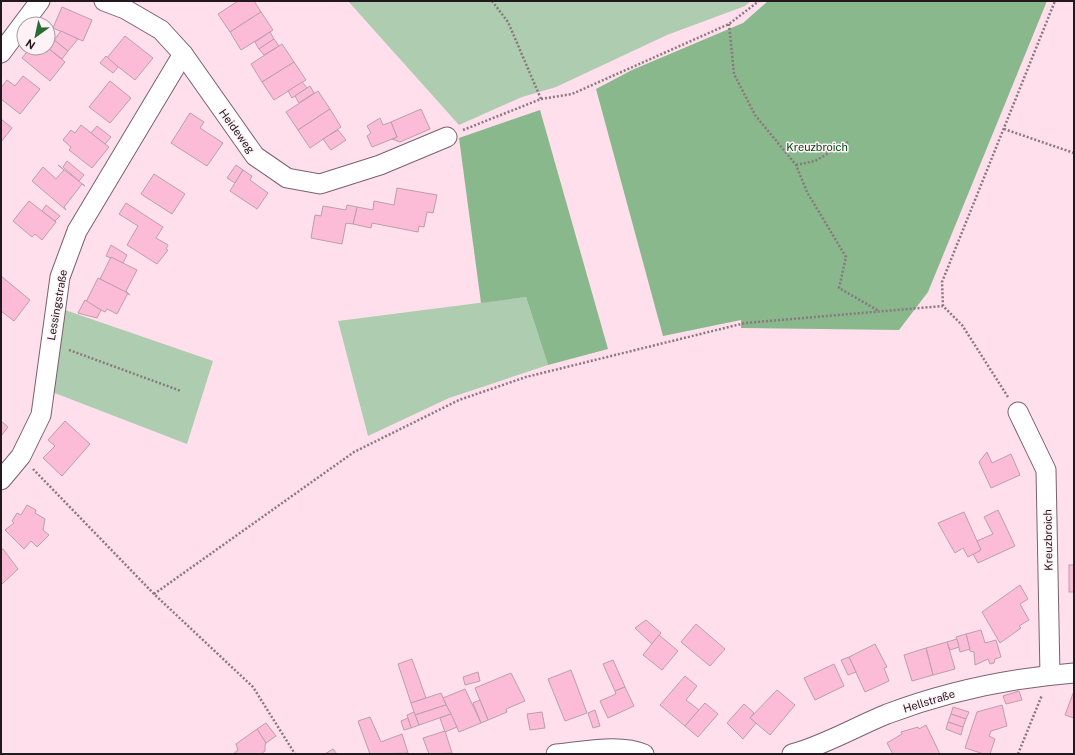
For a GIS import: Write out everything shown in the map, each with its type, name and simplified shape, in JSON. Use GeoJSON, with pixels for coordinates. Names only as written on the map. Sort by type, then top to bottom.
{"type":"FeatureCollection","features":[{"type":"Feature","properties":{"kind":"street"},"geometry":{"type":"LineString","coordinates":[[1,53],[40,1]]}},
{"type":"Feature","properties":{"kind":"street","name":"Heideweg"},"geometry":{"type":"LineString","coordinates":[[104,1],[125,9],[161,30],[183,54],[255,156],[287,178],[320,184],[380,165],[447,137]]}},
{"type":"Feature","properties":{"kind":"street","name":"Lessingstraße"},"geometry":{"type":"LineString","coordinates":[[1,480],[21,456],[41,415],[60,277],[76,231],[183,54]]}},
{"type":"Feature","properties":{"kind":"street","name":"Kreuzbroich"},"geometry":{"type":"LineString","coordinates":[[1018,412],[1046,470],[1050,675]]}},
{"type":"Feature","properties":{"kind":"street","name":"Hellstraße"},"geometry":{"type":"LineString","coordinates":[[792,754],[810,749],[887,714],[967,690],[1050,675],[1074,673]]}},
{"type":"Feature","properties":{"kind":"street"},"geometry":{"type":"LineString","coordinates":[[556,754],[613,749],[639,751],[644,754]]}},
{"type":"Feature","properties":{"kind":"path"},"geometry":{"type":"LineString","coordinates":[[492,1],[508,22],[541,99]]}},
{"type":"Feature","properties":{"kind":"path"},"geometry":{"type":"LineString","coordinates":[[447,137],[541,99],[572,94],[729,24],[759,1]]}},
{"type":"Feature","properties":{"kind":"path"},"geometry":{"type":"LineString","coordinates":[[1018,412],[962,325],[943,306],[942,282],[1055,1]]}},
{"type":"Feature","properties":{"kind":"path"},"geometry":{"type":"LineString","coordinates":[[729,24],[734,74],[755,115],[796,165],[807,192],[846,257],[839,288],[879,311]]}},
{"type":"Feature","properties":{"kind":"path"},"geometry":{"type":"LineString","coordinates":[[1004,128],[1074,153]]}},
{"type":"Feature","properties":{"kind":"path"},"geometry":{"type":"LineString","coordinates":[[796,165],[815,161],[848,142]]}},
{"type":"Feature","properties":{"kind":"path"},"geometry":{"type":"LineString","coordinates":[[154,594],[354,452],[459,400],[526,377],[745,323],[943,306]]}},
{"type":"Feature","properties":{"kind":"path"},"geometry":{"type":"LineString","coordinates":[[66,349],[181,391]]}},
{"type":"Feature","properties":{"kind":"path"},"geometry":{"type":"LineString","coordinates":[[21,456],[154,594],[253,686],[295,754]]}},
{"type":"Feature","properties":{"kind":"path"},"geometry":{"type":"LineString","coordinates":[[1018,754],[1050,675]]}},
{"type":"Feature","properties":{"kind":"green space"},"geometry":{"type":"Polygon","coordinates":[[[348,1],[751,1],[745,6],[667,35],[556,87],[522,97],[459,125],[348,1]]]}},
{"type":"Feature","properties":{"kind":"green space","name":"Kreuzbroich"},"geometry":{"type":"Polygon","coordinates":[[[768,1],[1047,1],[928,292],[899,330],[741,328],[741,320],[663,336],[596,89],[632,70],[743,23],[768,1]]]}},
{"type":"Feature","properties":{"kind":"green space"},"geometry":{"type":"Polygon","coordinates":[[[540,110],[608,349],[548,365],[526,297],[481,303],[459,138],[540,110]]]}},
{"type":"Feature","properties":{"kind":"green space"},"geometry":{"type":"Polygon","coordinates":[[[526,297],[548,365],[449,398],[368,436],[338,321],[526,297]]]}},
{"type":"Feature","properties":{"kind":"green space"},"geometry":{"type":"Polygon","coordinates":[[[65,310],[213,361],[187,444],[52,392],[65,310]]]}},
{"type":"Feature","properties":{"kind":"building"},"geometry":{"type":"Polygon","coordinates":[[[238,1],[254,1],[261,12],[230,32],[218,14],[238,1]]]}},
{"type":"Feature","properties":{"kind":"building"},"geometry":{"type":"Polygon","coordinates":[[[62,7],[92,20],[83,41],[56,29],[56,21],[62,7]]]}},
{"type":"Feature","properties":{"kind":"building"},"geometry":{"type":"Polygon","coordinates":[[[261,12],[273,30],[241,50],[230,32],[261,12]]]}},
{"type":"Feature","properties":{"kind":"building"},"geometry":{"type":"Polygon","coordinates":[[[61,31],[78,39],[68,51],[56,42],[56,37],[61,31]]]}},
{"type":"Feature","properties":{"kind":"building"},"geometry":{"type":"Polygon","coordinates":[[[270,32],[274,39],[259,49],[255,42],[270,32]]]}},
{"type":"Feature","properties":{"kind":"building"},"geometry":{"type":"Polygon","coordinates":[[[125,36],[153,58],[135,80],[107,58],[125,36]]]}},
{"type":"Feature","properties":{"kind":"building"},"geometry":{"type":"Polygon","coordinates":[[[274,39],[279,46],[264,55],[259,49],[274,39]]]}},
{"type":"Feature","properties":{"kind":"building"},"geometry":{"type":"Polygon","coordinates":[[[56,42],[68,51],[62,59],[56,54],[56,42]]]}},
{"type":"Feature","properties":{"kind":"building"},"geometry":{"type":"Polygon","coordinates":[[[282,44],[294,62],[262,82],[251,64],[282,44]]]}},
{"type":"Feature","properties":{"kind":"building"},"geometry":{"type":"Polygon","coordinates":[[[56,55],[65,62],[50,81],[22,58],[24,56],[56,56],[56,55]]]}},
{"type":"Feature","properties":{"kind":"building"},"geometry":{"type":"Polygon","coordinates":[[[106,56],[118,67],[113,73],[100,63],[106,56]]]}},
{"type":"Feature","properties":{"kind":"building"},"geometry":{"type":"Polygon","coordinates":[[[294,62],[306,80],[274,100],[262,82],[294,62]]]}},
{"type":"Feature","properties":{"kind":"building"},"geometry":{"type":"Polygon","coordinates":[[[23,76],[40,89],[20,114],[1,99],[1,88],[7,80],[15,86],[23,76]]]}},
{"type":"Feature","properties":{"kind":"building"},"geometry":{"type":"Polygon","coordinates":[[[110,81],[131,98],[110,123],[89,107],[110,81]]]}},
{"type":"Feature","properties":{"kind":"building"},"geometry":{"type":"Polygon","coordinates":[[[302,82],[307,88],[292,98],[288,91],[302,82]]]}},
{"type":"Feature","properties":{"kind":"building"},"geometry":{"type":"Polygon","coordinates":[[[310,86],[314,93],[299,103],[295,96],[310,86]]]}},
{"type":"Feature","properties":{"kind":"building"},"geometry":{"type":"Polygon","coordinates":[[[318,91],[330,109],[298,130],[286,112],[318,91]]]}},
{"type":"Feature","properties":{"kind":"building"},"geometry":{"type":"Polygon","coordinates":[[[330,109],[341,127],[310,148],[298,130],[330,109]]]}},
{"type":"Feature","properties":{"kind":"building"},"geometry":{"type":"Polygon","coordinates":[[[421,109],[430,129],[400,142],[392,139],[397,137],[391,122],[421,109]]]}},
{"type":"Feature","properties":{"kind":"building"},"geometry":{"type":"Polygon","coordinates":[[[190,113],[204,122],[200,128],[223,143],[207,166],[171,143],[190,113]]]}},
{"type":"Feature","properties":{"kind":"building"},"geometry":{"type":"Polygon","coordinates":[[[380,118],[383,125],[391,122],[397,137],[372,147],[367,136],[371,133],[367,126],[380,118]]]}},
{"type":"Feature","properties":{"kind":"building"},"geometry":{"type":"Polygon","coordinates":[[[1,119],[12,128],[1,142],[1,119]]]}},
{"type":"Feature","properties":{"kind":"building"},"geometry":{"type":"Polygon","coordinates":[[[81,125],[109,147],[92,168],[69,150],[71,147],[63,140],[71,130],[75,133],[81,125]]]}},
{"type":"Feature","properties":{"kind":"building"},"geometry":{"type":"Polygon","coordinates":[[[97,126],[111,137],[105,144],[91,133],[97,126]]]}},
{"type":"Feature","properties":{"kind":"building"},"geometry":{"type":"Polygon","coordinates":[[[338,130],[346,140],[331,150],[323,139],[338,130]]]}},
{"type":"Feature","properties":{"kind":"building"},"geometry":{"type":"Polygon","coordinates":[[[67,161],[84,175],[79,181],[63,167],[67,161]]]}},
{"type":"Feature","properties":{"kind":"building"},"geometry":{"type":"Polygon","coordinates":[[[58,165],[85,186],[82,184],[64,207],[66,210],[32,181],[43,167],[56,179],[64,170],[58,165]]]}},
{"type":"Feature","properties":{"kind":"building"},"geometry":{"type":"Polygon","coordinates":[[[236,165],[243,170],[235,183],[227,178],[236,165]]]}},
{"type":"Feature","properties":{"kind":"building"},"geometry":{"type":"Polygon","coordinates":[[[243,170],[252,176],[250,180],[268,193],[257,209],[230,191],[243,170]]]}},
{"type":"Feature","properties":{"kind":"building"},"geometry":{"type":"Polygon","coordinates":[[[154,174],[185,194],[172,214],[141,194],[154,174]]]}},
{"type":"Feature","properties":{"kind":"building"},"geometry":{"type":"Polygon","coordinates":[[[397,188],[437,195],[433,213],[427,212],[424,227],[419,226],[418,232],[372,223],[371,228],[353,224],[357,207],[373,210],[374,201],[394,205],[397,188]]]}},
{"type":"Feature","properties":{"kind":"building"},"geometry":{"type":"Polygon","coordinates":[[[29,201],[56,222],[42,240],[35,234],[32,237],[13,221],[29,201]]]}},
{"type":"Feature","properties":{"kind":"building"},"geometry":{"type":"Polygon","coordinates":[[[126,203],[163,227],[156,238],[168,245],[166,249],[168,250],[157,264],[127,245],[138,226],[119,214],[126,203]]]}},
{"type":"Feature","properties":{"kind":"building"},"geometry":{"type":"Polygon","coordinates":[[[46,205],[60,216],[55,221],[42,211],[46,205]]]}},
{"type":"Feature","properties":{"kind":"building"},"geometry":{"type":"Polygon","coordinates":[[[347,205],[357,207],[353,224],[346,223],[342,244],[311,238],[315,215],[321,216],[323,206],[346,210],[347,205]]]}},
{"type":"Feature","properties":{"kind":"building"},"geometry":{"type":"Polygon","coordinates":[[[111,245],[127,255],[123,263],[106,256],[111,245]]]}},
{"type":"Feature","properties":{"kind":"building"},"geometry":{"type":"Polygon","coordinates":[[[111,257],[137,270],[126,291],[130,295],[100,279],[111,257]]]}},
{"type":"Feature","properties":{"kind":"building"},"geometry":{"type":"Polygon","coordinates":[[[1,276],[30,300],[14,321],[1,311],[1,276]]]}},
{"type":"Feature","properties":{"kind":"building"},"geometry":{"type":"Polygon","coordinates":[[[98,278],[128,293],[117,314],[107,309],[105,312],[86,302],[98,278]]]}},
{"type":"Feature","properties":{"kind":"building"},"geometry":{"type":"Polygon","coordinates":[[[85,300],[101,310],[97,318],[78,313],[85,300]]]}},
{"type":"Feature","properties":{"kind":"building"},"geometry":{"type":"Polygon","coordinates":[[[1,421],[8,427],[1,436],[1,421]]]}},
{"type":"Feature","properties":{"kind":"building"},"geometry":{"type":"Polygon","coordinates":[[[65,421],[90,444],[62,476],[43,458],[55,446],[48,440],[65,421]]]}},
{"type":"Feature","properties":{"kind":"building"},"geometry":{"type":"Polygon","coordinates":[[[987,452],[992,463],[1011,454],[1020,475],[991,488],[979,462],[987,452]]]}},
{"type":"Feature","properties":{"kind":"building"},"geometry":{"type":"Polygon","coordinates":[[[27,505],[36,510],[35,513],[45,519],[43,530],[49,535],[37,547],[31,541],[24,549],[5,530],[14,523],[12,521],[17,513],[21,515],[27,505]]]}},
{"type":"Feature","properties":{"kind":"building"},"geometry":{"type":"Polygon","coordinates":[[[998,510],[1015,546],[978,563],[973,554],[981,550],[977,541],[993,534],[984,517],[998,510]]]}},
{"type":"Feature","properties":{"kind":"building"},"geometry":{"type":"Polygon","coordinates":[[[964,512],[981,550],[968,557],[963,548],[955,553],[938,523],[964,512]]]}},
{"type":"Feature","properties":{"kind":"building"},"geometry":{"type":"Polygon","coordinates":[[[3,549],[18,569],[1,585],[1,550],[3,549]]]}},
{"type":"Feature","properties":{"kind":"building"},"geometry":{"type":"Polygon","coordinates":[[[1069,565],[1074,565],[1074,592],[1069,592],[1069,565]]]}},
{"type":"Feature","properties":{"kind":"building"},"geometry":{"type":"Polygon","coordinates":[[[1020,585],[1028,599],[1020,604],[1029,620],[1019,626],[1021,628],[1000,643],[982,612],[1020,585]]]}},
{"type":"Feature","properties":{"kind":"building"},"geometry":{"type":"Polygon","coordinates":[[[646,620],[661,633],[652,644],[635,628],[646,620]]]}},
{"type":"Feature","properties":{"kind":"building"},"geometry":{"type":"Polygon","coordinates":[[[696,624],[725,649],[710,666],[681,642],[696,624]]]}},
{"type":"Feature","properties":{"kind":"building"},"geometry":{"type":"Polygon","coordinates":[[[981,630],[985,643],[996,640],[1001,657],[995,659],[994,663],[990,664],[988,659],[975,665],[974,652],[970,651],[966,634],[981,630]]]}},
{"type":"Feature","properties":{"kind":"building"},"geometry":{"type":"Polygon","coordinates":[[[966,634],[970,649],[960,652],[956,637],[966,634]]]}},
{"type":"Feature","properties":{"kind":"building"},"geometry":{"type":"Polygon","coordinates":[[[659,635],[678,651],[662,670],[643,655],[659,635]]]}},
{"type":"Feature","properties":{"kind":"building"},"geometry":{"type":"Polygon","coordinates":[[[957,639],[959,647],[950,650],[947,642],[957,639]]]}},
{"type":"Feature","properties":{"kind":"building"},"geometry":{"type":"Polygon","coordinates":[[[947,642],[955,669],[933,675],[926,648],[947,642]]]}},
{"type":"Feature","properties":{"kind":"building"},"geometry":{"type":"Polygon","coordinates":[[[875,644],[887,667],[884,668],[889,681],[865,692],[849,657],[875,644]]]}},
{"type":"Feature","properties":{"kind":"building"},"geometry":{"type":"Polygon","coordinates":[[[926,648],[933,675],[912,681],[904,655],[926,648]]]}},
{"type":"Feature","properties":{"kind":"building"},"geometry":{"type":"Polygon","coordinates":[[[849,657],[856,672],[848,675],[841,660],[849,657]]]}},
{"type":"Feature","properties":{"kind":"building"},"geometry":{"type":"Polygon","coordinates":[[[412,659],[426,698],[411,703],[398,664],[412,659]]]}},
{"type":"Feature","properties":{"kind":"building"},"geometry":{"type":"Polygon","coordinates":[[[613,660],[625,687],[615,691],[603,664],[613,660]]]}},
{"type":"Feature","properties":{"kind":"building"},"geometry":{"type":"Polygon","coordinates":[[[834,664],[844,686],[815,700],[804,678],[834,664]]]}},
{"type":"Feature","properties":{"kind":"building"},"geometry":{"type":"Polygon","coordinates":[[[571,670],[587,713],[565,721],[548,679],[571,670]]]}},
{"type":"Feature","properties":{"kind":"building"},"geometry":{"type":"Polygon","coordinates":[[[478,672],[480,681],[465,685],[463,677],[478,672]]]}},
{"type":"Feature","properties":{"kind":"building"},"geometry":{"type":"Polygon","coordinates":[[[511,673],[525,701],[506,709],[507,712],[488,720],[475,688],[511,673]]]}},
{"type":"Feature","properties":{"kind":"building"},"geometry":{"type":"Polygon","coordinates":[[[685,676],[697,686],[686,700],[699,710],[685,726],[660,705],[685,676]]]}},
{"type":"Feature","properties":{"kind":"building"},"geometry":{"type":"Polygon","coordinates":[[[625,687],[634,706],[608,718],[600,701],[616,694],[615,691],[625,687]]]}},
{"type":"Feature","properties":{"kind":"building"},"geometry":{"type":"Polygon","coordinates":[[[465,689],[481,723],[459,732],[443,698],[465,689]]]}},
{"type":"Feature","properties":{"kind":"building"},"geometry":{"type":"Polygon","coordinates":[[[777,690],[795,705],[770,735],[750,718],[777,690]]]}},
{"type":"Feature","properties":{"kind":"building"},"geometry":{"type":"Polygon","coordinates":[[[1019,691],[1022,700],[1006,704],[1003,696],[1019,691]]]}},
{"type":"Feature","properties":{"kind":"building"},"geometry":{"type":"Polygon","coordinates":[[[1074,691],[1074,718],[1065,715],[1074,691]]]}},
{"type":"Feature","properties":{"kind":"building"},"geometry":{"type":"Polygon","coordinates":[[[441,693],[446,705],[415,715],[411,703],[441,693]]]}},
{"type":"Feature","properties":{"kind":"building"},"geometry":{"type":"Polygon","coordinates":[[[480,700],[488,720],[481,723],[473,703],[480,700]]]}},
{"type":"Feature","properties":{"kind":"building"},"geometry":{"type":"Polygon","coordinates":[[[705,703],[718,714],[698,737],[685,726],[705,703]]]}},
{"type":"Feature","properties":{"kind":"building"},"geometry":{"type":"Polygon","coordinates":[[[744,704],[754,713],[750,718],[756,723],[743,739],[727,723],[744,704]]]}},
{"type":"Feature","properties":{"kind":"building"},"geometry":{"type":"Polygon","coordinates":[[[446,705],[451,714],[419,725],[415,715],[446,705]]]}},
{"type":"Feature","properties":{"kind":"building"},"geometry":{"type":"Polygon","coordinates":[[[1002,705],[1007,726],[991,731],[989,736],[995,739],[990,754],[984,754],[965,748],[977,712],[1002,705]]]}},
{"type":"Feature","properties":{"kind":"building"},"geometry":{"type":"Polygon","coordinates":[[[953,707],[969,712],[966,719],[951,714],[953,707]]]}},
{"type":"Feature","properties":{"kind":"building"},"geometry":{"type":"Polygon","coordinates":[[[595,710],[600,726],[593,728],[588,713],[595,710]]]}},
{"type":"Feature","properties":{"kind":"building"},"geometry":{"type":"Polygon","coordinates":[[[414,712],[419,725],[411,728],[407,715],[414,712]]]}},
{"type":"Feature","properties":{"kind":"building"},"geometry":{"type":"Polygon","coordinates":[[[542,712],[545,728],[530,730],[527,714],[542,712]]]}},
{"type":"Feature","properties":{"kind":"building"},"geometry":{"type":"Polygon","coordinates":[[[451,714],[457,727],[445,732],[440,718],[451,714]]]}},
{"type":"Feature","properties":{"kind":"building"},"geometry":{"type":"Polygon","coordinates":[[[951,714],[966,719],[963,727],[948,722],[951,714]]]}},
{"type":"Feature","properties":{"kind":"building"},"geometry":{"type":"Polygon","coordinates":[[[370,717],[381,742],[402,734],[408,753],[370,754],[358,721],[370,717]]]}},
{"type":"Feature","properties":{"kind":"building"},"geometry":{"type":"Polygon","coordinates":[[[408,718],[411,728],[404,730],[401,721],[408,718]]]}},
{"type":"Feature","properties":{"kind":"building"},"geometry":{"type":"Polygon","coordinates":[[[948,722],[963,727],[961,735],[946,729],[948,722]]]}},
{"type":"Feature","properties":{"kind":"building"},"geometry":{"type":"Polygon","coordinates":[[[266,723],[276,736],[266,743],[257,729],[266,723]]]}},
{"type":"Feature","properties":{"kind":"building"},"geometry":{"type":"Polygon","coordinates":[[[926,725],[940,754],[893,754],[887,743],[902,734],[901,732],[918,727],[919,729],[926,725]]]}},
{"type":"Feature","properties":{"kind":"building"},"geometry":{"type":"Polygon","coordinates":[[[257,729],[266,743],[265,751],[261,754],[233,754],[238,750],[236,744],[257,729]]]}},
{"type":"Feature","properties":{"kind":"building"},"geometry":{"type":"Polygon","coordinates":[[[445,731],[452,753],[429,754],[423,738],[445,731]]]}},
{"type":"Feature","properties":{"kind":"building"},"geometry":{"type":"Polygon","coordinates":[[[333,749],[337,754],[325,754],[333,749]]]}}]}
